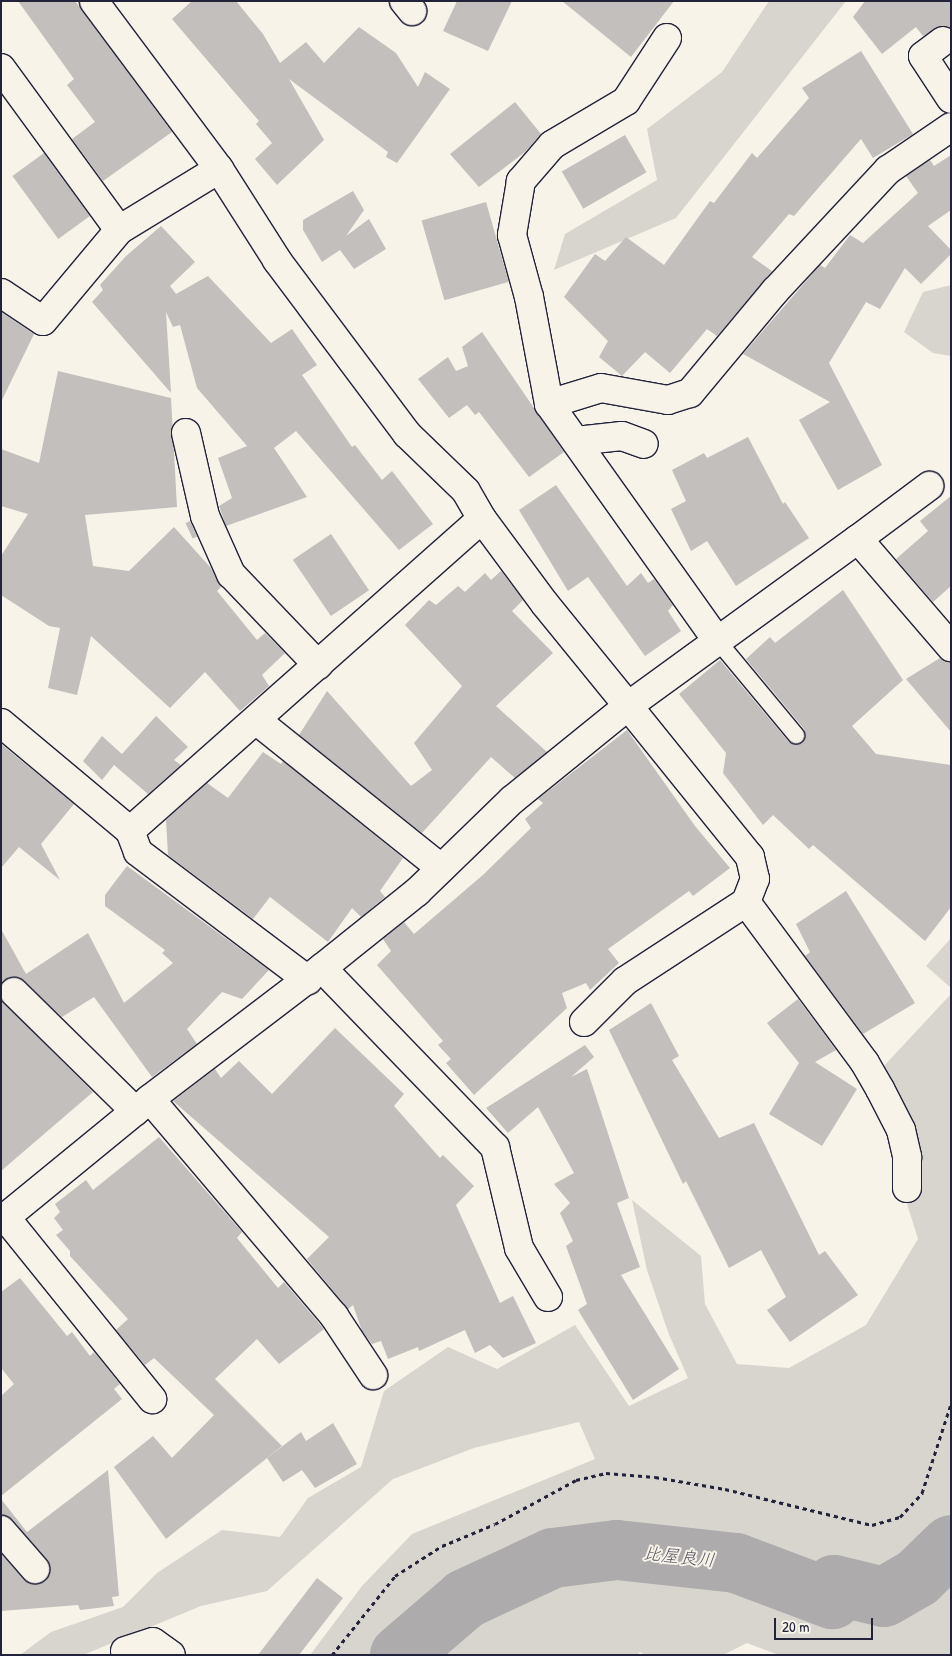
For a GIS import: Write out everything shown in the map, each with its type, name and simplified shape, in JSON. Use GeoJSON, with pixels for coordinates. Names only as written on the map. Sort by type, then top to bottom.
{"type":"FeatureCollection","features":[{"type":"Feature","properties":{"kind":"street"},"geometry":{"type":"LineString","coordinates":[[94,1],[219,170],[277,260],[407,434],[466,491],[482,519],[750,858],[755,879],[746,902],[624,981],[584,1022]]}},
{"type":"Feature","properties":{"kind":"street"},"geometry":{"type":"LineString","coordinates":[[667,38],[626,101],[552,145],[520,181],[512,235],[529,297],[549,404],[717,640]]}},
{"type":"Feature","properties":{"kind":"street"},"geometry":{"type":"LineString","coordinates":[[943,41],[923,56],[951,99]]}},
{"type":"Feature","properties":{"kind":"street"},"geometry":{"type":"LineString","coordinates":[[1,68],[119,230]]}},
{"type":"Feature","properties":{"kind":"street"},"geometry":{"type":"LineString","coordinates":[[549,404],[601,388],[668,400],[690,393],[775,291],[888,170],[951,127]]}},
{"type":"Feature","properties":{"kind":"street"},"geometry":{"type":"LineString","coordinates":[[1,293],[42,321],[119,230],[219,170]]}},
{"type":"Feature","properties":{"kind":"street"},"geometry":{"type":"LineString","coordinates":[[186,432],[205,516],[231,574],[318,665]]}},
{"type":"Feature","properties":{"kind":"street"},"geometry":{"type":"LineString","coordinates":[[576,441],[622,436],[644,444]]}},
{"type":"Feature","properties":{"kind":"street"},"geometry":{"type":"LineString","coordinates":[[152,1399],[4,1219],[142,1105],[315,974],[417,892],[512,800],[628,706],[930,486]]}},
{"type":"Feature","properties":{"kind":"street"},"geometry":{"type":"LineString","coordinates":[[130,831],[482,519]]}},
{"type":"Feature","properties":{"kind":"street"},"geometry":{"type":"LineString","coordinates":[[858,539],[951,647]]}},
{"type":"Feature","properties":{"kind":"street"},"geometry":{"type":"LineString","coordinates":[[256,720],[441,868]]}},
{"type":"Feature","properties":{"kind":"street"},"geometry":{"type":"LineString","coordinates":[[1,723],[130,831],[138,852],[315,974],[495,1147],[519,1248],[548,1296]]}},
{"type":"Feature","properties":{"kind":"street"},"geometry":{"type":"LineString","coordinates":[[746,902],[865,1063],[880,1089],[901,1130],[907,1157],[907,1188]]}},
{"type":"Feature","properties":{"kind":"street"},"geometry":{"type":"LineString","coordinates":[[14,992],[142,1105],[334,1316],[372,1375]]}},
{"type":"Feature","properties":{"kind":"street"},"geometry":{"type":"LineString","coordinates":[[1,1530],[34,1570]]}},
{"type":"Feature","properties":{"kind":"street"},"geometry":{"type":"LineString","coordinates":[[125,1651],[153,1642],[170,1655]]}},
{"type":"Feature","properties":{"kind":"lane"},"geometry":{"type":"LineString","coordinates":[[717,640],[796,735]]}},
{"type":"Feature","properties":{"kind":"path"},"geometry":{"type":"LineString","coordinates":[[332,1655],[395,1576],[442,1546],[495,1524],[576,1480],[606,1473],[655,1477],[725,1489],[872,1525],[900,1517],[922,1493],[951,1404]]}},
{"type":"Feature","properties":{"kind":"shaded area"},"geometry":{"type":"Polygon","coordinates":[[[769,1],[846,1],[676,218],[554,270],[565,234],[657,180],[647,129],[722,72],[769,1]]]}},
{"type":"Feature","properties":{"kind":"shaded area"},"geometry":{"type":"Polygon","coordinates":[[[951,285],[951,356],[933,353],[904,332],[923,292],[951,285]]]}},
{"type":"Feature","properties":{"kind":"shaded area"},"geometry":{"type":"Polygon","coordinates":[[[951,938],[951,988],[926,966],[951,938]]]}},
{"type":"Feature","properties":{"kind":"shaded area"},"geometry":{"type":"Polygon","coordinates":[[[951,994],[951,1655],[779,1655],[747,1643],[723,1655],[645,1655],[640,1652],[637,1655],[310,1655],[362,1586],[412,1534],[595,1459],[579,1422],[474,1448],[393,1479],[267,1591],[201,1606],[83,1655],[20,1655],[51,1632],[123,1607],[157,1573],[222,1530],[280,1537],[308,1498],[361,1467],[384,1391],[448,1347],[497,1369],[575,1325],[629,1406],[688,1378],[668,1332],[647,1270],[632,1200],[701,1256],[705,1304],[737,1364],[789,1368],[866,1325],[918,1239],[897,1172],[882,1068],[951,994]]]}},
{"type":"Feature","properties":{"kind":"building"},"geometry":{"type":"Polygon","coordinates":[[[18,1],[75,1],[172,132],[103,181],[72,139],[95,122],[67,85],[74,79],[18,1]]]}},
{"type":"Feature","properties":{"kind":"building"},"geometry":{"type":"Polygon","coordinates":[[[192,1],[236,1],[263,34],[280,63],[306,42],[324,63],[359,27],[396,53],[418,87],[425,72],[450,89],[397,163],[386,157],[388,152],[289,79],[324,140],[277,185],[255,159],[272,143],[256,124],[259,121],[172,19],[192,1]]]}},
{"type":"Feature","properties":{"kind":"building"},"geometry":{"type":"Polygon","coordinates":[[[457,1],[512,1],[488,51],[443,31],[457,1]]]}},
{"type":"Feature","properties":{"kind":"building"},"geometry":{"type":"Polygon","coordinates":[[[562,1],[674,1],[631,57],[562,1]]]}},
{"type":"Feature","properties":{"kind":"building"},"geometry":{"type":"Polygon","coordinates":[[[865,1],[951,1],[951,28],[941,26],[923,36],[916,27],[882,54],[853,17],[865,1]]]}},
{"type":"Feature","properties":{"kind":"building"},"geometry":{"type":"Polygon","coordinates":[[[861,51],[913,134],[873,158],[861,139],[794,216],[789,214],[752,257],[772,271],[717,336],[707,329],[670,373],[645,352],[622,376],[599,357],[608,341],[564,297],[595,254],[605,261],[626,237],[664,265],[710,201],[714,203],[752,153],[757,158],[809,98],[802,88],[861,51]]]}},
{"type":"Feature","properties":{"kind":"building"},"geometry":{"type":"Polygon","coordinates":[[[515,102],[541,134],[525,152],[479,187],[450,154],[515,102]]]}},
{"type":"Feature","properties":{"kind":"building"},"geometry":{"type":"Polygon","coordinates":[[[625,135],[646,172],[583,209],[562,172],[625,135]]]}},
{"type":"Feature","properties":{"kind":"building"},"geometry":{"type":"Polygon","coordinates":[[[44,153],[90,216],[58,239],[12,176],[44,153]]]}},
{"type":"Feature","properties":{"kind":"building"},"geometry":{"type":"Polygon","coordinates":[[[951,155],[951,210],[928,226],[951,250],[951,254],[921,284],[905,268],[880,309],[866,302],[829,363],[882,465],[838,490],[799,420],[830,402],[743,354],[820,265],[825,268],[850,235],[863,243],[918,193],[906,176],[930,160],[934,166],[951,155]]]}},
{"type":"Feature","properties":{"kind":"building"},"geometry":{"type":"Polygon","coordinates":[[[353,191],[364,210],[346,236],[369,219],[386,249],[354,269],[340,250],[322,262],[303,230],[303,220],[353,191]]]}},
{"type":"Feature","properties":{"kind":"building"},"geometry":{"type":"Polygon","coordinates":[[[486,202],[509,282],[444,300],[422,220],[486,202]]]}},
{"type":"Feature","properties":{"kind":"building"},"geometry":{"type":"Polygon","coordinates":[[[161,226],[195,262],[170,286],[176,294],[208,276],[271,343],[292,329],[317,365],[302,375],[352,447],[355,445],[382,480],[392,471],[433,524],[399,550],[296,431],[274,448],[307,497],[226,526],[219,506],[232,498],[218,458],[247,446],[197,388],[180,325],[173,327],[166,312],[171,393],[92,302],[103,290],[100,285],[126,256],[161,226]]]}},
{"type":"Feature","properties":{"kind":"building"},"geometry":{"type":"Polygon","coordinates":[[[1,312],[34,334],[1,402],[1,312]]]}},
{"type":"Feature","properties":{"kind":"building"},"geometry":{"type":"Polygon","coordinates":[[[482,332],[564,452],[529,477],[479,412],[475,415],[467,405],[449,418],[418,379],[448,357],[456,371],[468,366],[462,347],[482,332]]]}},
{"type":"Feature","properties":{"kind":"building"},"geometry":{"type":"Polygon","coordinates":[[[58,371],[171,398],[177,507],[85,515],[93,566],[129,571],[174,527],[211,568],[221,587],[217,591],[257,640],[265,633],[285,653],[262,675],[269,686],[240,711],[205,672],[170,708],[91,636],[77,695],[48,688],[60,628],[49,626],[1,595],[1,556],[28,514],[1,506],[1,449],[39,463],[58,371]]]}},
{"type":"Feature","properties":{"kind":"building"},"geometry":{"type":"Polygon","coordinates":[[[748,437],[783,504],[785,502],[809,538],[736,586],[707,541],[691,551],[671,509],[686,501],[672,470],[704,453],[707,458],[748,437]]]}},
{"type":"Feature","properties":{"kind":"building"},"geometry":{"type":"Polygon","coordinates":[[[556,485],[627,586],[641,573],[648,583],[654,579],[673,605],[668,611],[681,631],[645,656],[588,577],[568,591],[519,510],[556,485]]]}},
{"type":"Feature","properties":{"kind":"building"},"geometry":{"type":"Polygon","coordinates":[[[951,496],[951,586],[933,602],[896,559],[928,531],[920,521],[951,496]]]}},
{"type":"Feature","properties":{"kind":"building"},"geometry":{"type":"Polygon","coordinates":[[[190,521],[197,536],[193,539],[185,523],[190,521]]]}},
{"type":"Feature","properties":{"kind":"building"},"geometry":{"type":"Polygon","coordinates":[[[331,534],[369,590],[331,616],[293,560],[331,534]]]}},
{"type":"Feature","properties":{"kind":"building"},"geometry":{"type":"Polygon","coordinates":[[[501,571],[523,600],[512,611],[553,653],[496,706],[547,752],[515,778],[491,757],[422,833],[299,735],[327,691],[411,786],[432,770],[414,743],[462,686],[405,625],[429,600],[436,605],[458,586],[465,592],[485,573],[491,580],[501,571]]]}},
{"type":"Feature","properties":{"kind":"building"},"geometry":{"type":"Polygon","coordinates":[[[843,590],[903,680],[852,726],[876,754],[951,765],[951,907],[925,941],[813,845],[809,849],[773,815],[763,825],[723,773],[726,753],[679,694],[720,660],[788,741],[793,744],[802,743],[805,738],[804,729],[746,659],[770,637],[775,643],[843,590]]]}},
{"type":"Feature","properties":{"kind":"building"},"geometry":{"type":"Polygon","coordinates":[[[940,658],[951,662],[951,732],[906,679],[940,658]]]}},
{"type":"Feature","properties":{"kind":"building"},"geometry":{"type":"Polygon","coordinates":[[[156,716],[188,747],[174,760],[181,765],[148,794],[114,765],[102,780],[83,761],[102,736],[122,754],[156,716]]]}},
{"type":"Feature","properties":{"kind":"building"},"geometry":{"type":"Polygon","coordinates":[[[627,730],[695,826],[730,868],[693,896],[689,891],[608,949],[619,963],[590,990],[586,983],[562,993],[567,1008],[474,1095],[446,1063],[451,1059],[438,1045],[443,1041],[377,965],[391,951],[383,939],[404,922],[414,934],[484,874],[531,828],[525,819],[543,803],[538,799],[627,730]]]}},
{"type":"Feature","properties":{"kind":"building"},"geometry":{"type":"Polygon","coordinates":[[[1,744],[74,804],[41,844],[60,880],[19,847],[1,868],[1,744]]]}},
{"type":"Feature","properties":{"kind":"building"},"geometry":{"type":"Polygon","coordinates":[[[263,752],[281,764],[283,761],[403,858],[380,891],[385,897],[361,917],[352,908],[328,942],[270,897],[253,919],[168,855],[166,820],[207,783],[228,798],[263,752]]]}},
{"type":"Feature","properties":{"kind":"building"},"geometry":{"type":"Polygon","coordinates":[[[127,866],[269,970],[242,999],[222,992],[187,1029],[197,1044],[152,1077],[94,997],[62,1017],[18,977],[9,977],[1,984],[1,929],[26,974],[88,933],[124,1003],[173,963],[162,953],[165,950],[105,906],[105,895],[127,866]]]}},
{"type":"Feature","properties":{"kind":"building"},"geometry":{"type":"Polygon","coordinates":[[[846,891],[915,1003],[863,1034],[805,956],[810,952],[796,924],[846,891]]]}},
{"type":"Feature","properties":{"kind":"building"},"geometry":{"type":"Polygon","coordinates":[[[798,999],[836,1050],[815,1062],[857,1089],[822,1146],[769,1114],[799,1063],[767,1023],[798,999]]]}},
{"type":"Feature","properties":{"kind":"building"},"geometry":{"type":"Polygon","coordinates":[[[1,1000],[93,1092],[1,1171],[1,1000]]]}},
{"type":"Feature","properties":{"kind":"building"},"geometry":{"type":"Polygon","coordinates":[[[651,1003],[679,1056],[672,1060],[719,1138],[754,1123],[819,1255],[825,1251],[858,1295],[790,1342],[767,1310],[786,1297],[761,1250],[729,1268],[686,1181],[683,1184],[609,1030],[651,1003]]]}},
{"type":"Feature","properties":{"kind":"building"},"geometry":{"type":"Polygon","coordinates":[[[335,1028],[404,1094],[394,1106],[440,1158],[443,1155],[474,1186],[456,1205],[500,1303],[513,1296],[536,1343],[503,1358],[490,1345],[475,1353],[465,1330],[419,1351],[418,1347],[388,1359],[381,1341],[372,1344],[362,1331],[353,1305],[348,1309],[307,1259],[329,1237],[173,1101],[215,1069],[221,1078],[239,1061],[272,1094],[335,1028]]]}},
{"type":"Feature","properties":{"kind":"building"},"geometry":{"type":"Polygon","coordinates":[[[585,1045],[594,1057],[571,1077],[587,1069],[629,1198],[617,1203],[640,1267],[621,1275],[679,1369],[633,1400],[578,1310],[587,1304],[566,1246],[573,1241],[560,1213],[570,1203],[554,1184],[574,1173],[538,1107],[508,1133],[486,1108],[585,1045]]]}},
{"type":"Feature","properties":{"kind":"building"},"geometry":{"type":"Polygon","coordinates":[[[159,1137],[242,1232],[237,1238],[278,1288],[284,1282],[324,1329],[279,1364],[257,1339],[215,1379],[282,1446],[166,1539],[114,1467],[153,1436],[172,1458],[214,1415],[154,1358],[145,1365],[116,1330],[128,1319],[70,1256],[70,1251],[56,1235],[63,1230],[54,1218],[60,1212],[55,1204],[86,1180],[93,1190],[159,1137]]]}},
{"type":"Feature","properties":{"kind":"building"},"geometry":{"type":"Polygon","coordinates":[[[20,1278],[67,1336],[72,1332],[90,1356],[94,1352],[120,1384],[114,1389],[122,1399],[1,1496],[1,1396],[14,1384],[1,1368],[1,1292],[20,1278]]]}},
{"type":"Feature","properties":{"kind":"building"},"geometry":{"type":"Polygon","coordinates":[[[333,1423],[357,1464],[315,1488],[302,1470],[283,1482],[267,1458],[301,1432],[306,1441],[333,1423]]]}},
{"type":"Feature","properties":{"kind":"building"},"geometry":{"type":"Polygon","coordinates":[[[108,1470],[119,1596],[112,1597],[114,1606],[80,1610],[78,1605],[1,1611],[1,1554],[30,1584],[45,1581],[50,1566],[13,1520],[1,1515],[1,1499],[27,1532],[108,1470]]]}},
{"type":"Feature","properties":{"kind":"building"},"geometry":{"type":"Polygon","coordinates":[[[317,1578],[343,1598],[299,1655],[258,1655],[317,1578]]]}},
{"type":"Feature","properties":{"kind":"waterway","name":"比屋良川"},"geometry":{"type":"LineString","coordinates":[[400,1655],[465,1599],[553,1558],[617,1550],[736,1563],[832,1599],[834,1585],[884,1597],[917,1578],[951,1545]]}}]}
